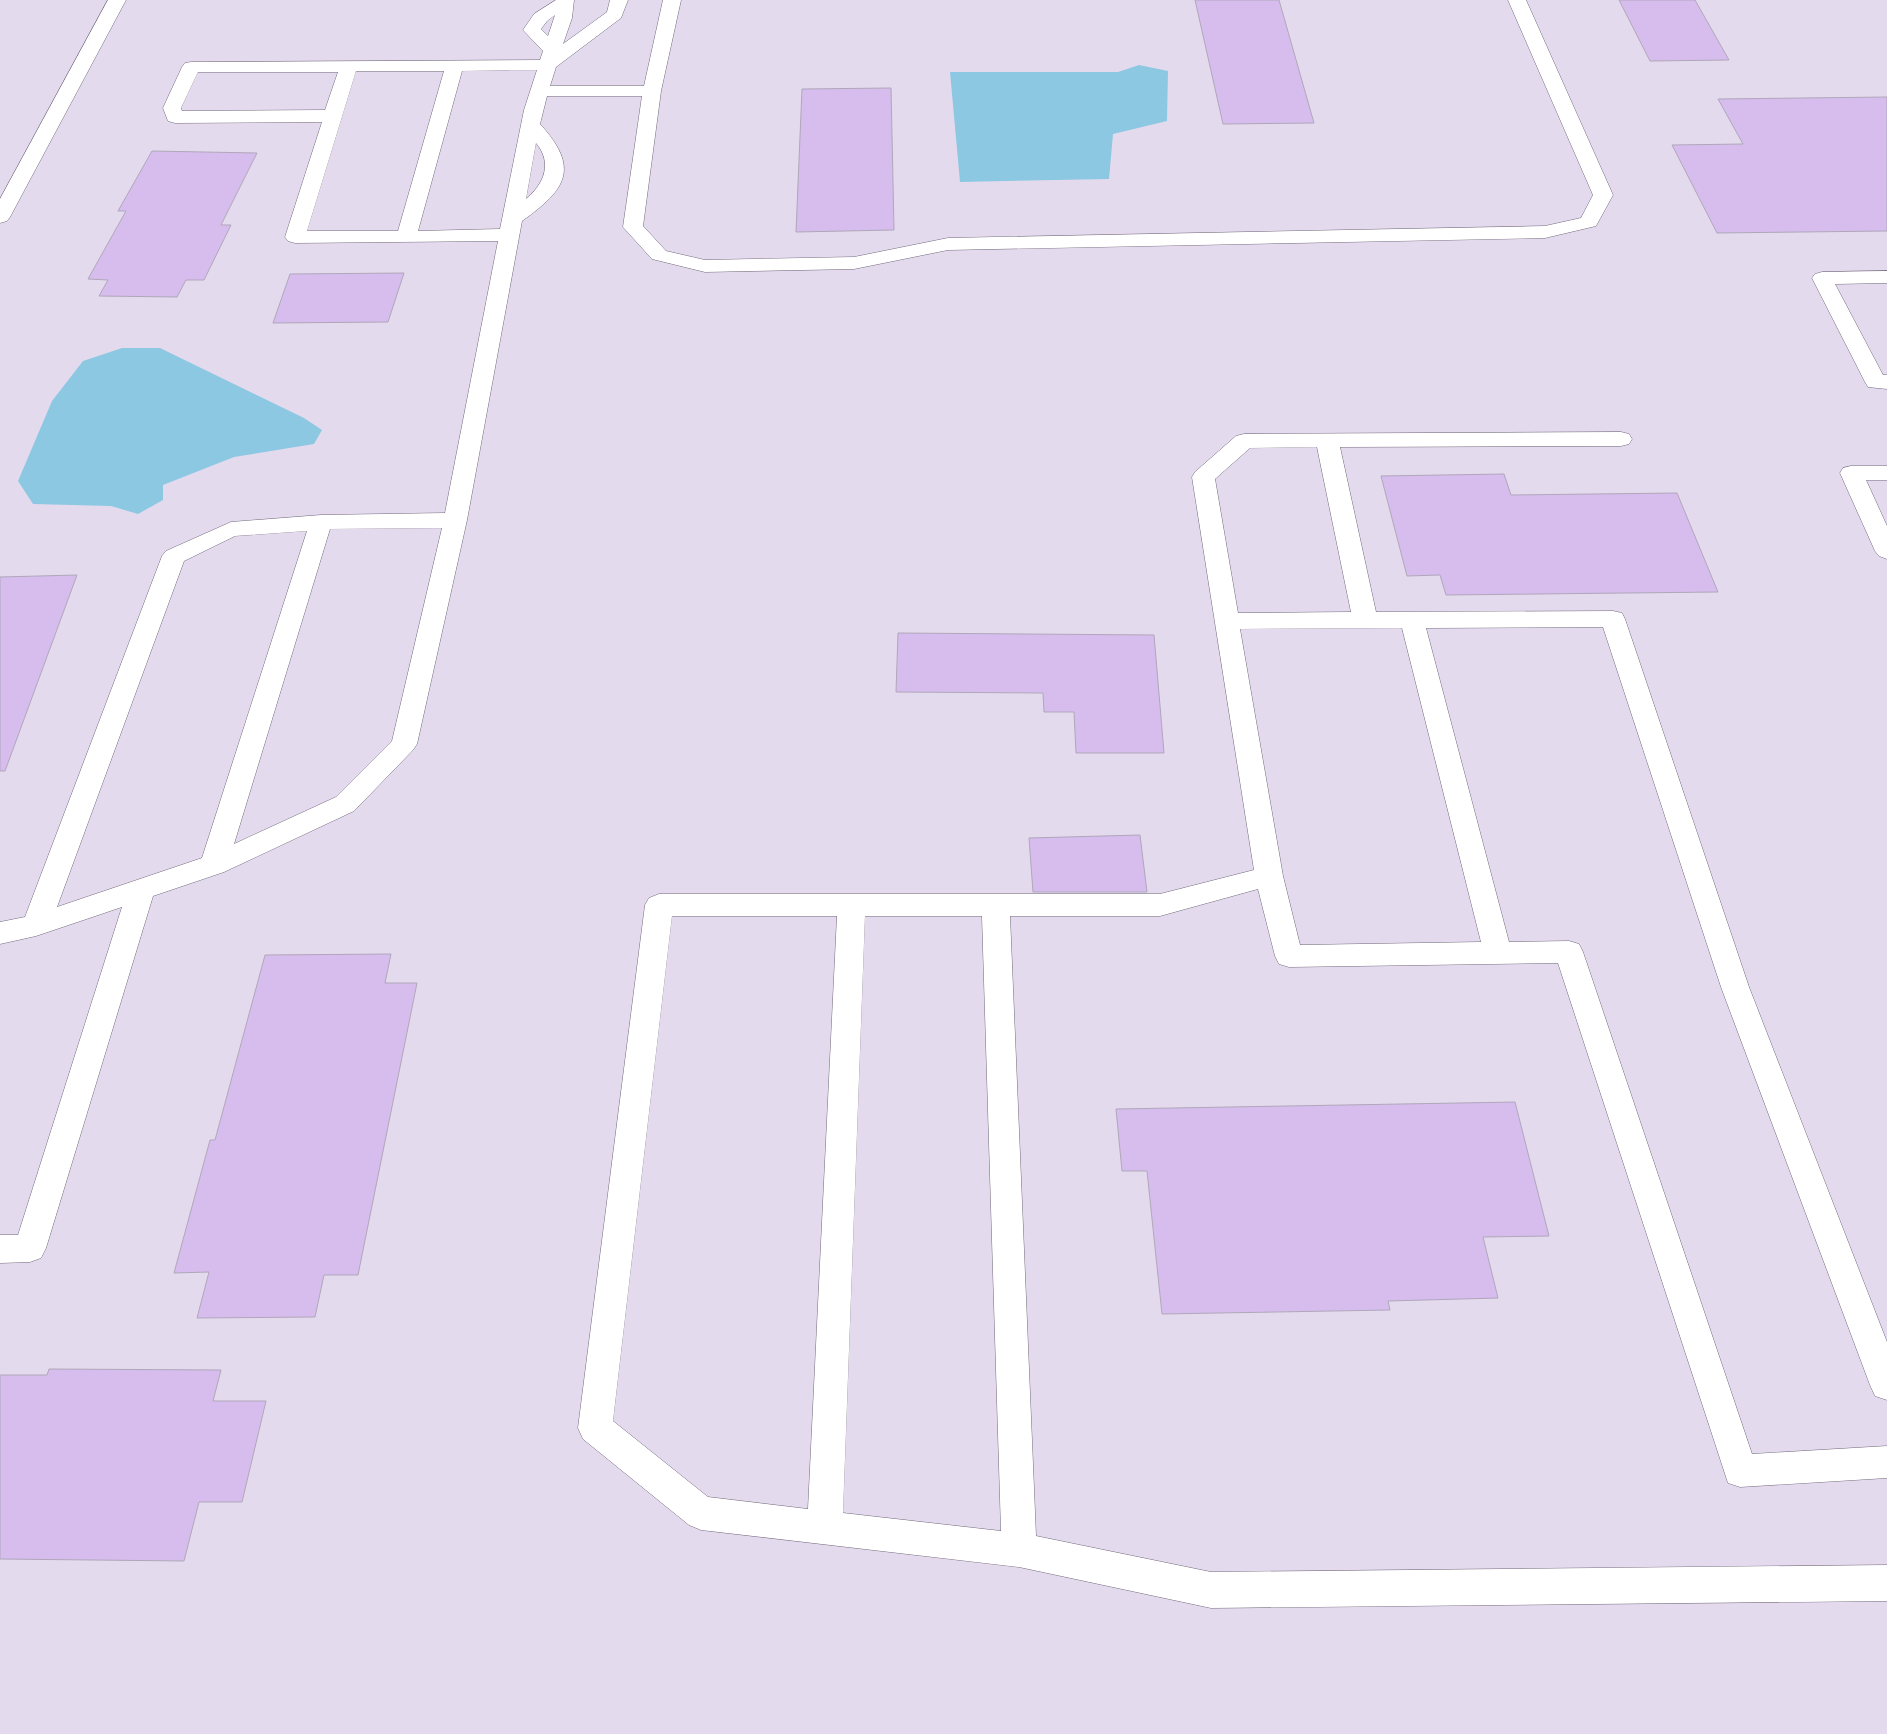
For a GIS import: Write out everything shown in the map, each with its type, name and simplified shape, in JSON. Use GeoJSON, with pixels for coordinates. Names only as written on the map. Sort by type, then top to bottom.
{"type":"FeatureCollection","features":[{"type":"Feature","properties":{"kind":"lane"},"geometry":{"type":"LineString","coordinates":[[0,217],[117,0]]}},
{"type":"Feature","properties":{"kind":"lane"},"geometry":{"type":"LineString","coordinates":[[333,116],[175,116],[172,108],[191,67],[454,66],[549,58],[615,14],[618,0]]}},
{"type":"Feature","properties":{"kind":"lane"},"geometry":{"type":"LineString","coordinates":[[672,0],[652,91],[633,227],[659,255],[705,266],[854,263],[948,244],[1545,232],[1589,222],[1602,195],[1517,0]]}},
{"type":"Feature","properties":{"kind":"lane"},"geometry":{"type":"LineString","coordinates":[[549,58],[532,30],[534,23],[546,12],[564,2]]}},
{"type":"Feature","properties":{"kind":"lane"},"geometry":{"type":"LineString","coordinates":[[0,932],[36,925],[214,865],[345,804],[404,744],[455,520],[530,124],[563,18],[564,2]]}},
{"type":"Feature","properties":{"kind":"lane"},"geometry":{"type":"LineString","coordinates":[[349,65],[295,237],[406,237],[511,227],[549,188],[556,168],[551,151],[530,124]]}},
{"type":"Feature","properties":{"kind":"lane"},"geometry":{"type":"LineString","coordinates":[[406,237],[454,66]]}},
{"type":"Feature","properties":{"kind":"lane"},"geometry":{"type":"LineString","coordinates":[[539,91],[652,91]]}},
{"type":"Feature","properties":{"kind":"lane"},"geometry":{"type":"LineString","coordinates":[[1887,277],[1822,278],[1876,382],[1887,382]]}},
{"type":"Feature","properties":{"kind":"lane"},"geometry":{"type":"LineString","coordinates":[[1622,440],[1244,442],[1203,477],[1269,876],[1289,956],[1569,952],[1740,1471],[1887,1462]]}},
{"type":"Feature","properties":{"kind":"lane"},"geometry":{"type":"LineString","coordinates":[[1327,441],[1365,620]]}},
{"type":"Feature","properties":{"kind":"lane"},"geometry":{"type":"LineString","coordinates":[[1887,473],[1850,473],[1887,551]]}},
{"type":"Feature","properties":{"kind":"lane"},"geometry":{"type":"LineString","coordinates":[[36,925],[174,556],[231,529],[321,522],[455,520]]}},
{"type":"Feature","properties":{"kind":"lane"},"geometry":{"type":"LineString","coordinates":[[214,865],[321,522]]}},
{"type":"Feature","properties":{"kind":"lane"},"geometry":{"type":"LineString","coordinates":[[1226,621],[1613,619],[1735,987],[1887,1385]]}},
{"type":"Feature","properties":{"kind":"lane"},"geometry":{"type":"LineString","coordinates":[[1412,620],[1498,954]]}},
{"type":"Feature","properties":{"kind":"lane"},"geometry":{"type":"LineString","coordinates":[[1269,876],[1160,905],[659,905],[595,1428],[701,1513],[1019,1550],[1211,1590],[1887,1583]]}},
{"type":"Feature","properties":{"kind":"lane"},"geometry":{"type":"LineString","coordinates":[[0,1249],[30,1248],[141,890]]}},
{"type":"Feature","properties":{"kind":"lane"},"geometry":{"type":"LineString","coordinates":[[824,1528],[851,905]]}},
{"type":"Feature","properties":{"kind":"lane"},"geometry":{"type":"LineString","coordinates":[[996,905],[1019,1550]]}},
{"type":"Feature","properties":{"kind":"water"},"geometry":{"type":"Polygon","coordinates":[[[1139,65],[1168,71],[1167,121],[1113,134],[1109,179],[960,182],[950,72],[1118,72],[1139,65]]]}},
{"type":"Feature","properties":{"kind":"water"},"geometry":{"type":"Polygon","coordinates":[[[122,348],[160,348],[304,418],[322,430],[314,444],[234,457],[163,485],[163,500],[138,514],[111,506],[33,504],[18,481],[52,401],[83,361],[122,348]]]}},
{"type":"Feature","properties":{"kind":"building"},"geometry":{"type":"Polygon","coordinates":[[[1195,0],[1279,0],[1314,123],[1223,124],[1195,0]]]}},
{"type":"Feature","properties":{"kind":"building"},"geometry":{"type":"Polygon","coordinates":[[[1619,0],[1695,0],[1729,60],[1650,61],[1619,0]]]}},
{"type":"Feature","properties":{"kind":"building"},"geometry":{"type":"Polygon","coordinates":[[[891,88],[894,230],[796,232],[802,89],[891,88]]]}},
{"type":"Feature","properties":{"kind":"building"},"geometry":{"type":"Polygon","coordinates":[[[1887,97],[1887,231],[1717,233],[1672,145],[1743,144],[1718,99],[1887,97]]]}},
{"type":"Feature","properties":{"kind":"building"},"geometry":{"type":"Polygon","coordinates":[[[152,151],[257,153],[221,225],[231,225],[204,280],[186,280],[177,297],[99,296],[108,280],[88,279],[126,211],[118,211],[152,151]]]}},
{"type":"Feature","properties":{"kind":"building"},"geometry":{"type":"Polygon","coordinates":[[[404,273],[388,322],[273,323],[290,274],[404,273]]]}},
{"type":"Feature","properties":{"kind":"building"},"geometry":{"type":"Polygon","coordinates":[[[1504,474],[1511,495],[1677,493],[1718,592],[1446,595],[1440,575],[1407,576],[1381,476],[1504,474]]]}},
{"type":"Feature","properties":{"kind":"building"},"geometry":{"type":"Polygon","coordinates":[[[77,575],[5,771],[0,771],[0,577],[77,575]]]}},
{"type":"Feature","properties":{"kind":"building"},"geometry":{"type":"Polygon","coordinates":[[[898,633],[1154,635],[1164,753],[1076,753],[1074,712],[1044,712],[1043,693],[896,692],[898,633]]]}},
{"type":"Feature","properties":{"kind":"building"},"geometry":{"type":"Polygon","coordinates":[[[1140,835],[1147,892],[1033,892],[1029,838],[1140,835]]]}},
{"type":"Feature","properties":{"kind":"building"},"geometry":{"type":"Polygon","coordinates":[[[391,954],[385,983],[417,983],[358,1275],[324,1275],[315,1317],[197,1318],[209,1272],[174,1273],[210,1140],[215,1140],[265,955],[391,954]]]}},
{"type":"Feature","properties":{"kind":"building"},"geometry":{"type":"Polygon","coordinates":[[[1515,1102],[1549,1236],[1483,1237],[1498,1298],[1388,1301],[1390,1310],[1162,1314],[1147,1171],[1122,1171],[1116,1109],[1515,1102]]]}},
{"type":"Feature","properties":{"kind":"building"},"geometry":{"type":"Polygon","coordinates":[[[49,1369],[221,1370],[213,1401],[266,1401],[242,1502],[199,1502],[184,1561],[0,1559],[0,1375],[47,1375],[49,1369]]]}}]}
